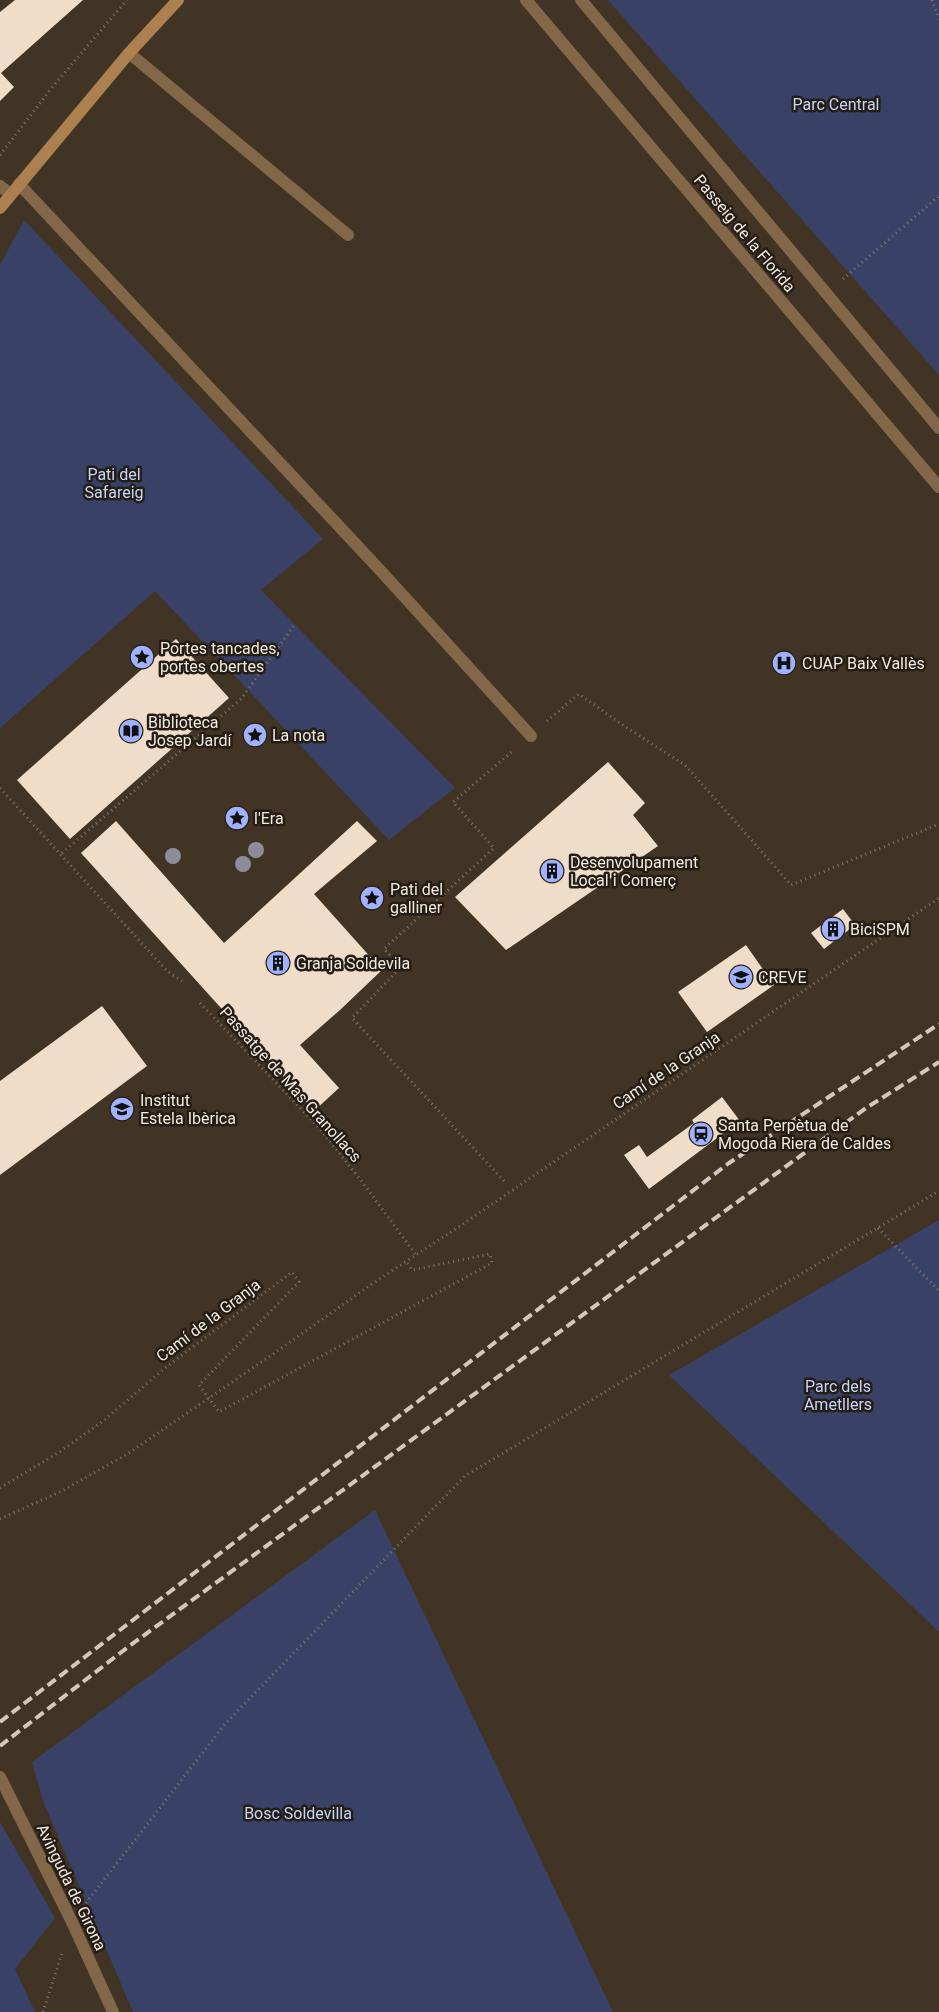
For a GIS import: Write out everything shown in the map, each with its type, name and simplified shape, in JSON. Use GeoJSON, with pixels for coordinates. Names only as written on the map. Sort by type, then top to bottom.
{"type":"FeatureCollection","features":[{"type":"Feature","properties":{"kind":"main road"},"geometry":{"type":"LineString","coordinates":[[0,208],[129,53],[178,0]]}},
{"type":"Feature","properties":{"kind":"street","name":"Passeig de la Florida"},"geometry":{"type":"LineString","coordinates":[[526,0],[939,487]]}},
{"type":"Feature","properties":{"kind":"street","name":"Passeig de la Florida"},"geometry":{"type":"LineString","coordinates":[[581,0],[939,428]]}},
{"type":"Feature","properties":{"kind":"street"},"geometry":{"type":"LineString","coordinates":[[129,53],[348,235]]}},
{"type":"Feature","properties":{"kind":"street"},"geometry":{"type":"LineString","coordinates":[[19,184],[379,569],[531,736]]}},
{"type":"Feature","properties":{"kind":"street"},"geometry":{"type":"LineString","coordinates":[[0,186],[10,194]]}},
{"type":"Feature","properties":{"kind":"street","name":"Avinguda de Girona"},"geometry":{"type":"LineString","coordinates":[[0,1777],[72,1922],[113,2012]]}},
{"type":"Feature","properties":{"kind":"path"},"geometry":{"type":"LineString","coordinates":[[0,155],[54,85],[127,0]]}},
{"type":"Feature","properties":{"kind":"path"},"geometry":{"type":"LineString","coordinates":[[932,0],[939,19]]}},
{"type":"Feature","properties":{"kind":"path"},"geometry":{"type":"LineString","coordinates":[[843,279],[939,196]]}},
{"type":"Feature","properties":{"kind":"path"},"geometry":{"type":"LineString","coordinates":[[62,854],[242,698],[295,624]]}},
{"type":"Feature","properties":{"kind":"path"},"geometry":{"type":"LineString","coordinates":[[504,1181],[352,1018],[401,968],[384,949],[494,848],[453,802],[579,694],[624,726],[685,764],[791,885],[939,824]]}},
{"type":"Feature","properties":{"kind":"path"},"geometry":{"type":"LineString","coordinates":[[0,788],[168,971],[182,982]]}},
{"type":"Feature","properties":{"kind":"path","name":"Camí de la Granja"},"geometry":{"type":"LineString","coordinates":[[0,1519],[62,1491],[129,1453],[406,1261],[939,898]]}},
{"type":"Feature","properties":{"kind":"path","name":"Passatge de Mas Granollacs"},"geometry":{"type":"LineString","coordinates":[[200,1003],[320,1129],[416,1255]]}},
{"type":"Feature","properties":{"kind":"path"},"geometry":{"type":"LineString","coordinates":[[42,2012],[72,1922],[225,1724],[465,1476],[939,1191]]}},
{"type":"Feature","properties":{"kind":"path"},"geometry":{"type":"LineString","coordinates":[[878,1228],[939,1291]]}},
{"type":"Feature","properties":{"kind":"path"},"geometry":{"type":"LineString","coordinates":[[209,1398],[219,1412],[492,1263],[490,1254],[412,1270],[406,1261]]}},
{"type":"Feature","properties":{"kind":"path","name":"Camí de la Granja"},"geometry":{"type":"LineString","coordinates":[[0,1488],[103,1421],[165,1368],[292,1272],[299,1282],[199,1385],[209,1398]]}},
{"type":"Feature","properties":{"kind":"green space","name":"Parc Central"},"geometry":{"type":"Polygon","coordinates":[[[608,0],[939,0],[939,375],[608,0]]]}},
{"type":"Feature","properties":{"kind":"green space","name":"Pati del Safareig"},"geometry":{"type":"Polygon","coordinates":[[[24,220],[323,539],[261,590],[455,788],[389,840],[155,591],[0,728],[0,265],[24,220]]]}},
{"type":"Feature","properties":{"kind":"green space","name":"Parc dels Ametllers"},"geometry":{"type":"Polygon","coordinates":[[[939,1220],[939,1632],[669,1375],[939,1220]]]}},
{"type":"Feature","properties":{"kind":"green space","name":"Bosc Soldevilla"},"geometry":{"type":"Polygon","coordinates":[[[375,1510],[613,2012],[133,2012],[43,1801],[32,1762],[375,1510]]]}},
{"type":"Feature","properties":{"kind":"green space"},"geometry":{"type":"Polygon","coordinates":[[[0,1822],[55,1918],[15,1969],[35,2012],[0,2012],[0,1822]]]}},
{"type":"Feature","properties":{"kind":"building"},"geometry":{"type":"Polygon","coordinates":[[[15,0],[83,0],[1,73],[14,87],[0,101],[0,12],[15,0]]]}},
{"type":"Feature","properties":{"kind":"building","name":"Biblioteca Josep Jardí"},"geometry":{"type":"Polygon","coordinates":[[[176,639],[229,698],[70,839],[17,780],[176,639]]]}},
{"type":"Feature","properties":{"kind":"building","name":"Desenvolupament Local i Comerç"},"geometry":{"type":"Polygon","coordinates":[[[608,762],[645,803],[633,815],[658,846],[506,950],[455,897],[608,762]]]}},
{"type":"Feature","properties":{"kind":"building","name":"Granja Soldevila"},"geometry":{"type":"Polygon","coordinates":[[[116,821],[224,943],[357,821],[377,841],[314,894],[382,970],[300,1045],[339,1088],[314,1111],[81,853],[116,821]]]}},
{"type":"Feature","properties":{"kind":"building","name":"BiciSPM"},"geometry":{"type":"Polygon","coordinates":[[[843,909],[855,925],[824,949],[811,933],[843,909]]]}},
{"type":"Feature","properties":{"kind":"building"},"geometry":{"type":"Polygon","coordinates":[[[746,945],[774,985],[707,1032],[678,992],[746,945]]]}},
{"type":"Feature","properties":{"kind":"building"},"geometry":{"type":"Polygon","coordinates":[[[102,1006],[147,1066],[0,1175],[0,1081],[102,1006]]]}},
{"type":"Feature","properties":{"kind":"building","name":"Santa Perpètua de Mogoda Riera de Caldes"},"geometry":{"type":"Polygon","coordinates":[[[722,1097],[740,1121],[649,1189],[624,1155],[639,1145],[647,1157],[694,1123],[692,1120],[722,1097]]]}},
{"type":"Feature","properties":{"kind":"railway"},"geometry":{"type":"LineString","coordinates":[[0,1722],[729,1163],[939,1024]]}},
{"type":"Feature","properties":{"kind":"railway"},"geometry":{"type":"LineString","coordinates":[[0,1746],[128,1647],[866,1108],[939,1062]]}},
{"type":"Feature","properties":{"kind":"place","name":"Portes tancades, portes obertes"},"geometry":{"type":"Point","coordinates":[142,657]}},
{"type":"Feature","properties":{"kind":"place","name":"CUAP Baix Vallès"},"geometry":{"type":"Point","coordinates":[784,663]}},
{"type":"Feature","properties":{"kind":"place","name":"Biblioteca Josep Jardí"},"geometry":{"type":"Point","coordinates":[131,731]}},
{"type":"Feature","properties":{"kind":"place","name":"La nota"},"geometry":{"type":"Point","coordinates":[255,735]}},
{"type":"Feature","properties":{"kind":"place","name":"l'Era"},"geometry":{"type":"Point","coordinates":[237,818]}},
{"type":"Feature","properties":{"kind":"place","name":"Desenvolupament Local i Comerç"},"geometry":{"type":"Point","coordinates":[552,871]}},
{"type":"Feature","properties":{"kind":"place","name":"Pati del galliner"},"geometry":{"type":"Point","coordinates":[372,898]}},
{"type":"Feature","properties":{"kind":"place","name":"BiciSPM"},"geometry":{"type":"Point","coordinates":[833,929]}},
{"type":"Feature","properties":{"kind":"place","name":"Granja Soldevila"},"geometry":{"type":"Point","coordinates":[278,963]}},
{"type":"Feature","properties":{"kind":"place","name":"CREVE"},"geometry":{"type":"Point","coordinates":[741,977]}},
{"type":"Feature","properties":{"kind":"place","name":"Institut Estela Ibèrica"},"geometry":{"type":"Point","coordinates":[122,1109]}},
{"type":"Feature","properties":{"kind":"place","name":"Santa Perpètua de Mogoda Riera de Caldes"},"geometry":{"type":"Point","coordinates":[701,1134]}}]}
